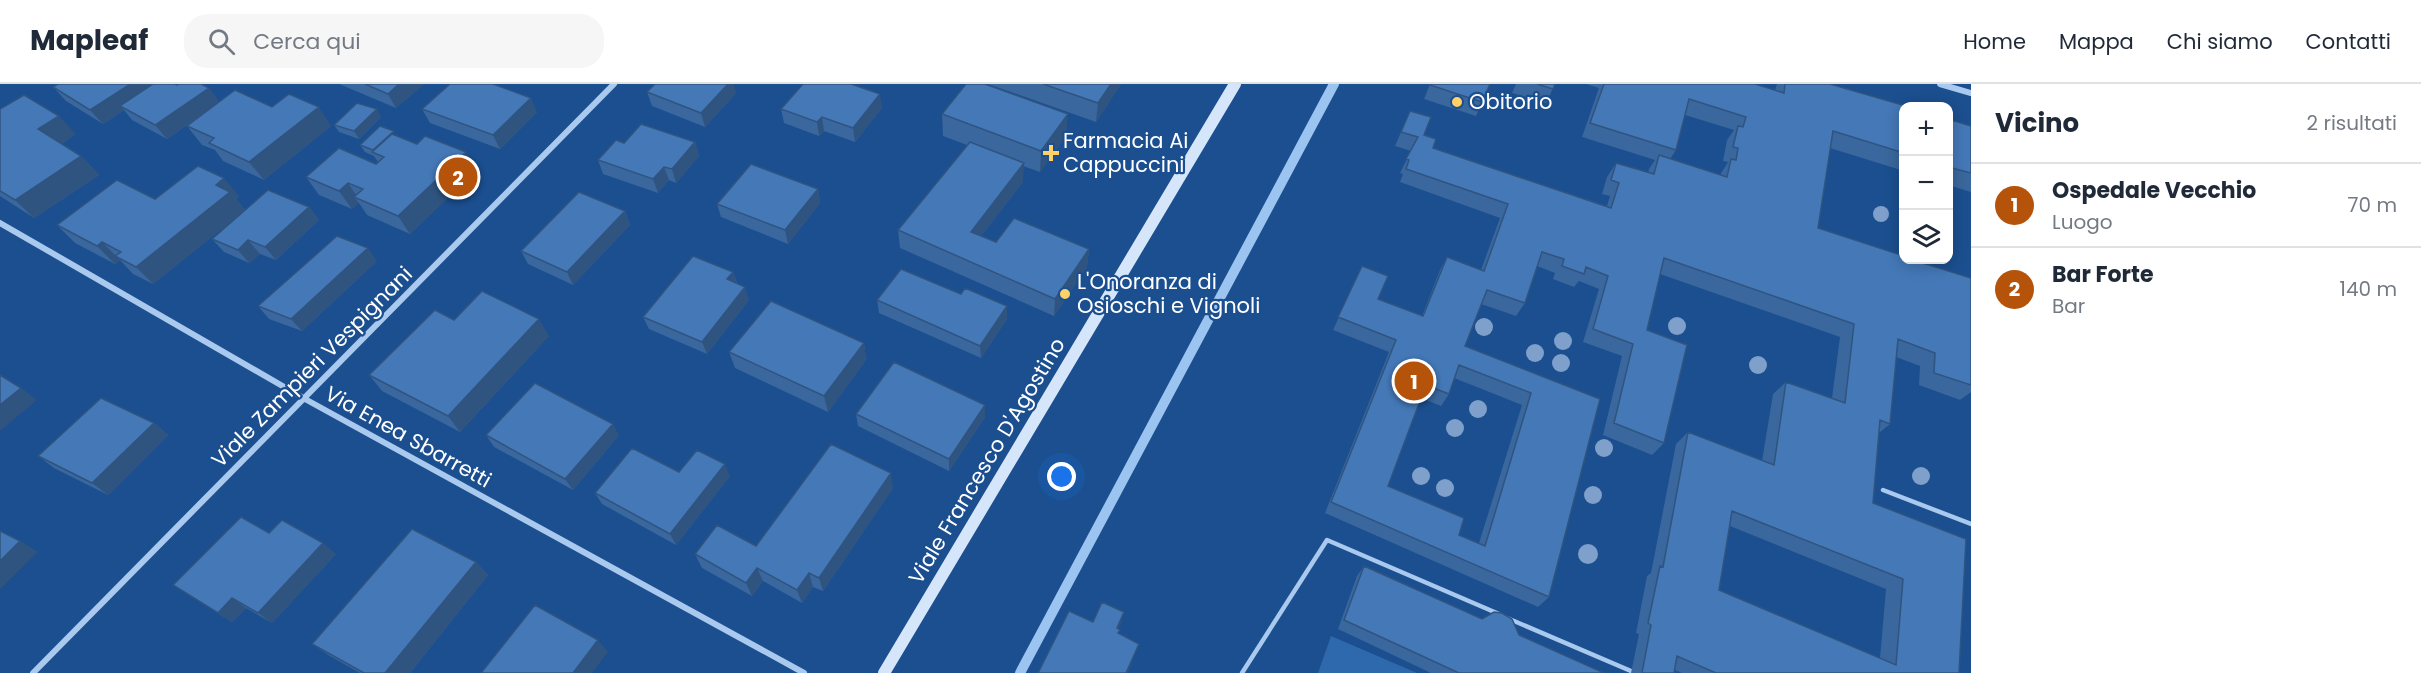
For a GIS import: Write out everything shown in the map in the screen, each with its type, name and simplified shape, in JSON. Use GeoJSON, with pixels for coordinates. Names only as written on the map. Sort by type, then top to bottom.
{"type":"FeatureCollection","features":[{"type":"Feature","properties":{"kind":"street","name":"Viale Zampieri Vespignani"},"geometry":{"type":"LineString","coordinates":[[33,673],[614,84]]}},
{"type":"Feature","properties":{"kind":"street","name":"Viale Francesco D'Agostino"},"geometry":{"type":"LineString","coordinates":[[884,673],[1235,84]]}},
{"type":"Feature","properties":{"kind":"street"},"geometry":{"type":"LineString","coordinates":[[1940,84],[1971,93]]}},
{"type":"Feature","properties":{"kind":"street","name":"Via Enea Sbarretti"},"geometry":{"type":"LineString","coordinates":[[0,223],[305,399],[804,673]]}},
{"type":"Feature","properties":{"kind":"lane"},"geometry":{"type":"LineString","coordinates":[[1883,490],[1971,524]]}},
{"type":"Feature","properties":{"kind":"lane"},"geometry":{"type":"LineString","coordinates":[[1242,673],[1327,540],[1631,671]]}},
{"type":"Feature","properties":{"kind":"shaded area"},"geometry":{"type":"Polygon","coordinates":[[[1331,636],[1417,673],[1318,673],[1331,636]]]}},
{"type":"Feature","properties":{"kind":"building"},"geometry":{"type":"Polygon","coordinates":[[[58,84],[129,85],[90,110],[53,87],[58,84]]]}},
{"type":"Feature","properties":{"kind":"building"},"geometry":{"type":"Polygon","coordinates":[[[153,84],[201,84],[209,88],[155,125],[120,106],[153,84]]]}},
{"type":"Feature","properties":{"kind":"building"},"geometry":{"type":"Polygon","coordinates":[[[365,84],[399,84],[388,94],[365,84]]]}},
{"type":"Feature","properties":{"kind":"building"},"geometry":{"type":"Polygon","coordinates":[[[450,84],[493,84],[531,98],[493,135],[422,109],[450,84]]]}},
{"type":"Feature","properties":{"kind":"building"},"geometry":{"type":"Polygon","coordinates":[[[655,84],[728,84],[701,113],[647,92],[655,84]]]}},
{"type":"Feature","properties":{"kind":"building"},"geometry":{"type":"Polygon","coordinates":[[[803,84],[851,84],[880,94],[853,128],[822,117],[817,122],[781,109],[803,84]]]}},
{"type":"Feature","properties":{"kind":"building"},"geometry":{"type":"Polygon","coordinates":[[[966,84],[985,84],[1068,114],[1041,151],[942,114],[966,84]]]}},
{"type":"Feature","properties":{"kind":"building"},"geometry":{"type":"Polygon","coordinates":[[[1043,84],[1111,84],[1098,103],[1043,84]]]}},
{"type":"Feature","properties":{"kind":"building"},"geometry":{"type":"Polygon","coordinates":[[[1430,84],[1490,84],[1482,102],[1430,84]]]}},
{"type":"Feature","properties":{"kind":"building"},"geometry":{"type":"Polygon","coordinates":[[[1537,84],[1555,84],[1553,89],[1537,84]]]}},
{"type":"Feature","properties":{"kind":"building"},"geometry":{"type":"Polygon","coordinates":[[[1604,84],[1755,84],[1784,93],[1785,84],[1830,84],[1899,104],[1899,151],[1833,131],[1818,228],[1899,254],[1899,264],[1926,264],[1971,278],[1971,385],[1934,373],[1935,353],[1898,339],[1890,424],[1880,420],[1873,503],[1966,539],[1959,673],[1716,673],[1677,656],[1674,673],[1642,673],[1651,625],[1648,623],[1660,566],[1663,567],[1688,432],[1774,465],[1786,382],[1845,403],[1854,324],[1664,258],[1647,330],[1687,345],[1664,443],[1614,423],[1633,344],[1593,329],[1608,276],[1586,267],[1584,274],[1562,266],[1564,259],[1542,252],[1525,303],[1487,290],[1465,346],[1600,399],[1549,597],[1331,502],[1396,340],[1338,317],[1362,266],[1388,276],[1378,299],[1423,316],[1447,257],[1484,271],[1508,204],[1406,169],[1409,160],[1406,159],[1418,137],[1401,132],[1410,111],[1431,117],[1424,135],[1436,139],[1433,148],[1611,208],[1619,183],[1611,180],[1616,163],[1654,174],[1659,155],[1727,177],[1731,159],[1736,160],[1738,148],[1733,147],[1738,126],[1743,127],[1746,117],[1689,99],[1676,150],[1590,123],[1604,84]],[[1459,365],[1449,394],[1426,385],[1388,486],[1464,518],[1459,535],[1485,546],[1531,393],[1459,365]],[[1732,511],[1719,590],[1896,665],[1903,579],[1732,511]]]}},
{"type":"Feature","properties":{"kind":"building"},"geometry":{"type":"Polygon","coordinates":[[[235,90],[272,107],[289,94],[319,107],[249,162],[209,143],[214,138],[187,126],[235,90]]]}},
{"type":"Feature","properties":{"kind":"building"},"geometry":{"type":"Polygon","coordinates":[[[24,95],[59,116],[38,129],[81,156],[15,200],[0,191],[0,109],[24,95]]]}},
{"type":"Feature","properties":{"kind":"building"},"geometry":{"type":"Polygon","coordinates":[[[357,103],[377,109],[354,131],[334,125],[357,103]]]}},
{"type":"Feature","properties":{"kind":"building"},"geometry":{"type":"Polygon","coordinates":[[[1953,121],[1971,126],[1971,173],[1953,168],[1953,121]]]}},
{"type":"Feature","properties":{"kind":"building"},"geometry":{"type":"Polygon","coordinates":[[[641,124],[695,142],[672,169],[664,167],[653,179],[598,160],[616,140],[624,143],[641,124]]]}},
{"type":"Feature","properties":{"kind":"building"},"geometry":{"type":"Polygon","coordinates":[[[380,126],[394,131],[373,150],[360,145],[380,126]]]}},
{"type":"Feature","properties":{"kind":"building"},"geometry":{"type":"Polygon","coordinates":[[[392,134],[417,144],[425,136],[466,152],[398,216],[354,197],[363,189],[348,183],[339,191],[306,177],[339,148],[376,164],[384,157],[372,152],[392,134]]]}},
{"type":"Feature","properties":{"kind":"building"},"geometry":{"type":"Polygon","coordinates":[[[970,142],[1024,163],[971,232],[996,242],[1014,218],[1089,249],[1055,299],[898,230],[970,142]]]}},
{"type":"Feature","properties":{"kind":"building"},"geometry":{"type":"Polygon","coordinates":[[[751,164],[818,189],[785,230],[717,204],[751,164]]]}},
{"type":"Feature","properties":{"kind":"building"},"geometry":{"type":"Polygon","coordinates":[[[198,166],[224,178],[216,185],[230,192],[136,267],[115,256],[121,252],[102,242],[97,246],[57,225],[117,180],[155,199],[198,166]]]}},
{"type":"Feature","properties":{"kind":"building"},"geometry":{"type":"Polygon","coordinates":[[[268,190],[309,207],[265,247],[248,240],[238,250],[212,239],[268,190]]]}},
{"type":"Feature","properties":{"kind":"building"},"geometry":{"type":"Polygon","coordinates":[[[579,192],[625,211],[567,272],[521,251],[579,192]]]}},
{"type":"Feature","properties":{"kind":"building"},"geometry":{"type":"Polygon","coordinates":[[[337,236],[368,248],[291,319],[258,306],[337,236]]]}},
{"type":"Feature","properties":{"kind":"building"},"geometry":{"type":"Polygon","coordinates":[[[693,256],[733,272],[727,279],[745,287],[702,342],[643,317],[693,256]]]}},
{"type":"Feature","properties":{"kind":"building"},"geometry":{"type":"Polygon","coordinates":[[[901,269],[961,294],[965,288],[1007,306],[980,346],[877,300],[901,269]]]}},
{"type":"Feature","properties":{"kind":"building"},"geometry":{"type":"Polygon","coordinates":[[[482,291],[539,319],[448,416],[369,375],[435,310],[454,320],[482,291]]]}},
{"type":"Feature","properties":{"kind":"building"},"geometry":{"type":"Polygon","coordinates":[[[771,301],[864,343],[824,396],[729,352],[771,301]]]}},
{"type":"Feature","properties":{"kind":"building"},"geometry":{"type":"Polygon","coordinates":[[[894,362],[985,405],[949,459],[856,414],[894,362]]]}},
{"type":"Feature","properties":{"kind":"building"},"geometry":{"type":"Polygon","coordinates":[[[0,375],[21,388],[0,405],[0,375]]]}},
{"type":"Feature","properties":{"kind":"building"},"geometry":{"type":"Polygon","coordinates":[[[535,383],[613,424],[565,479],[486,435],[535,383]]]}},
{"type":"Feature","properties":{"kind":"building"},"geometry":{"type":"Polygon","coordinates":[[[101,398],[154,423],[92,483],[38,456],[101,398]]]}},
{"type":"Feature","properties":{"kind":"building"},"geometry":{"type":"Polygon","coordinates":[[[831,444],[891,473],[819,578],[809,573],[797,590],[757,568],[746,583],[695,554],[717,525],[756,546],[831,444]]]}},
{"type":"Feature","properties":{"kind":"building"},"geometry":{"type":"Polygon","coordinates":[[[632,448],[679,472],[697,450],[725,464],[670,534],[595,493],[632,448]]]}},
{"type":"Feature","properties":{"kind":"building"},"geometry":{"type":"Polygon","coordinates":[[[241,517],[269,533],[282,520],[323,543],[258,613],[232,598],[218,613],[173,585],[241,517]]]}},
{"type":"Feature","properties":{"kind":"building"},"geometry":{"type":"Polygon","coordinates":[[[412,529],[476,562],[385,673],[364,673],[312,644],[412,529]]]}},
{"type":"Feature","properties":{"kind":"building"},"geometry":{"type":"Polygon","coordinates":[[[0,531],[20,541],[0,561],[0,531]]]}},
{"type":"Feature","properties":{"kind":"building"},"geometry":{"type":"Polygon","coordinates":[[[1364,566],[1482,619],[1494,612],[1502,613],[1512,619],[1519,635],[1604,673],[1459,673],[1344,620],[1364,566]]]}},
{"type":"Feature","properties":{"kind":"building"},"geometry":{"type":"Polygon","coordinates":[[[1102,602],[1124,612],[1117,628],[1120,630],[1118,633],[1139,644],[1126,673],[1038,673],[1069,611],[1093,622],[1102,602]]]}},
{"type":"Feature","properties":{"kind":"building"},"geometry":{"type":"Polygon","coordinates":[[[535,605],[598,640],[573,673],[481,673],[535,605]]]}},
{"type":"Feature","properties":{"kind":"waterway"},"geometry":{"type":"LineString","coordinates":[[1020,673],[1334,84]]}},
{"type":"Feature","properties":{"kind":"place","name":"Obitorio"},"geometry":{"type":"Point","coordinates":[1457,102]}},
{"type":"Feature","properties":{"kind":"place","name":"Farmacia Ai Cappuccini"},"geometry":{"type":"Point","coordinates":[1051,153]}},
{"type":"Feature","properties":{"kind":"place","name":"Bar Forte"},"geometry":{"type":"Point","coordinates":[458,177]}},
{"type":"Feature","properties":{"kind":"place","name":"L'Onoranza di Osioschi e Vignoli"},"geometry":{"type":"Point","coordinates":[1065,294]}},
{"type":"Feature","properties":{"kind":"place","name":"Ospedale Vecchio"},"geometry":{"type":"Point","coordinates":[1414,381]}}]}
